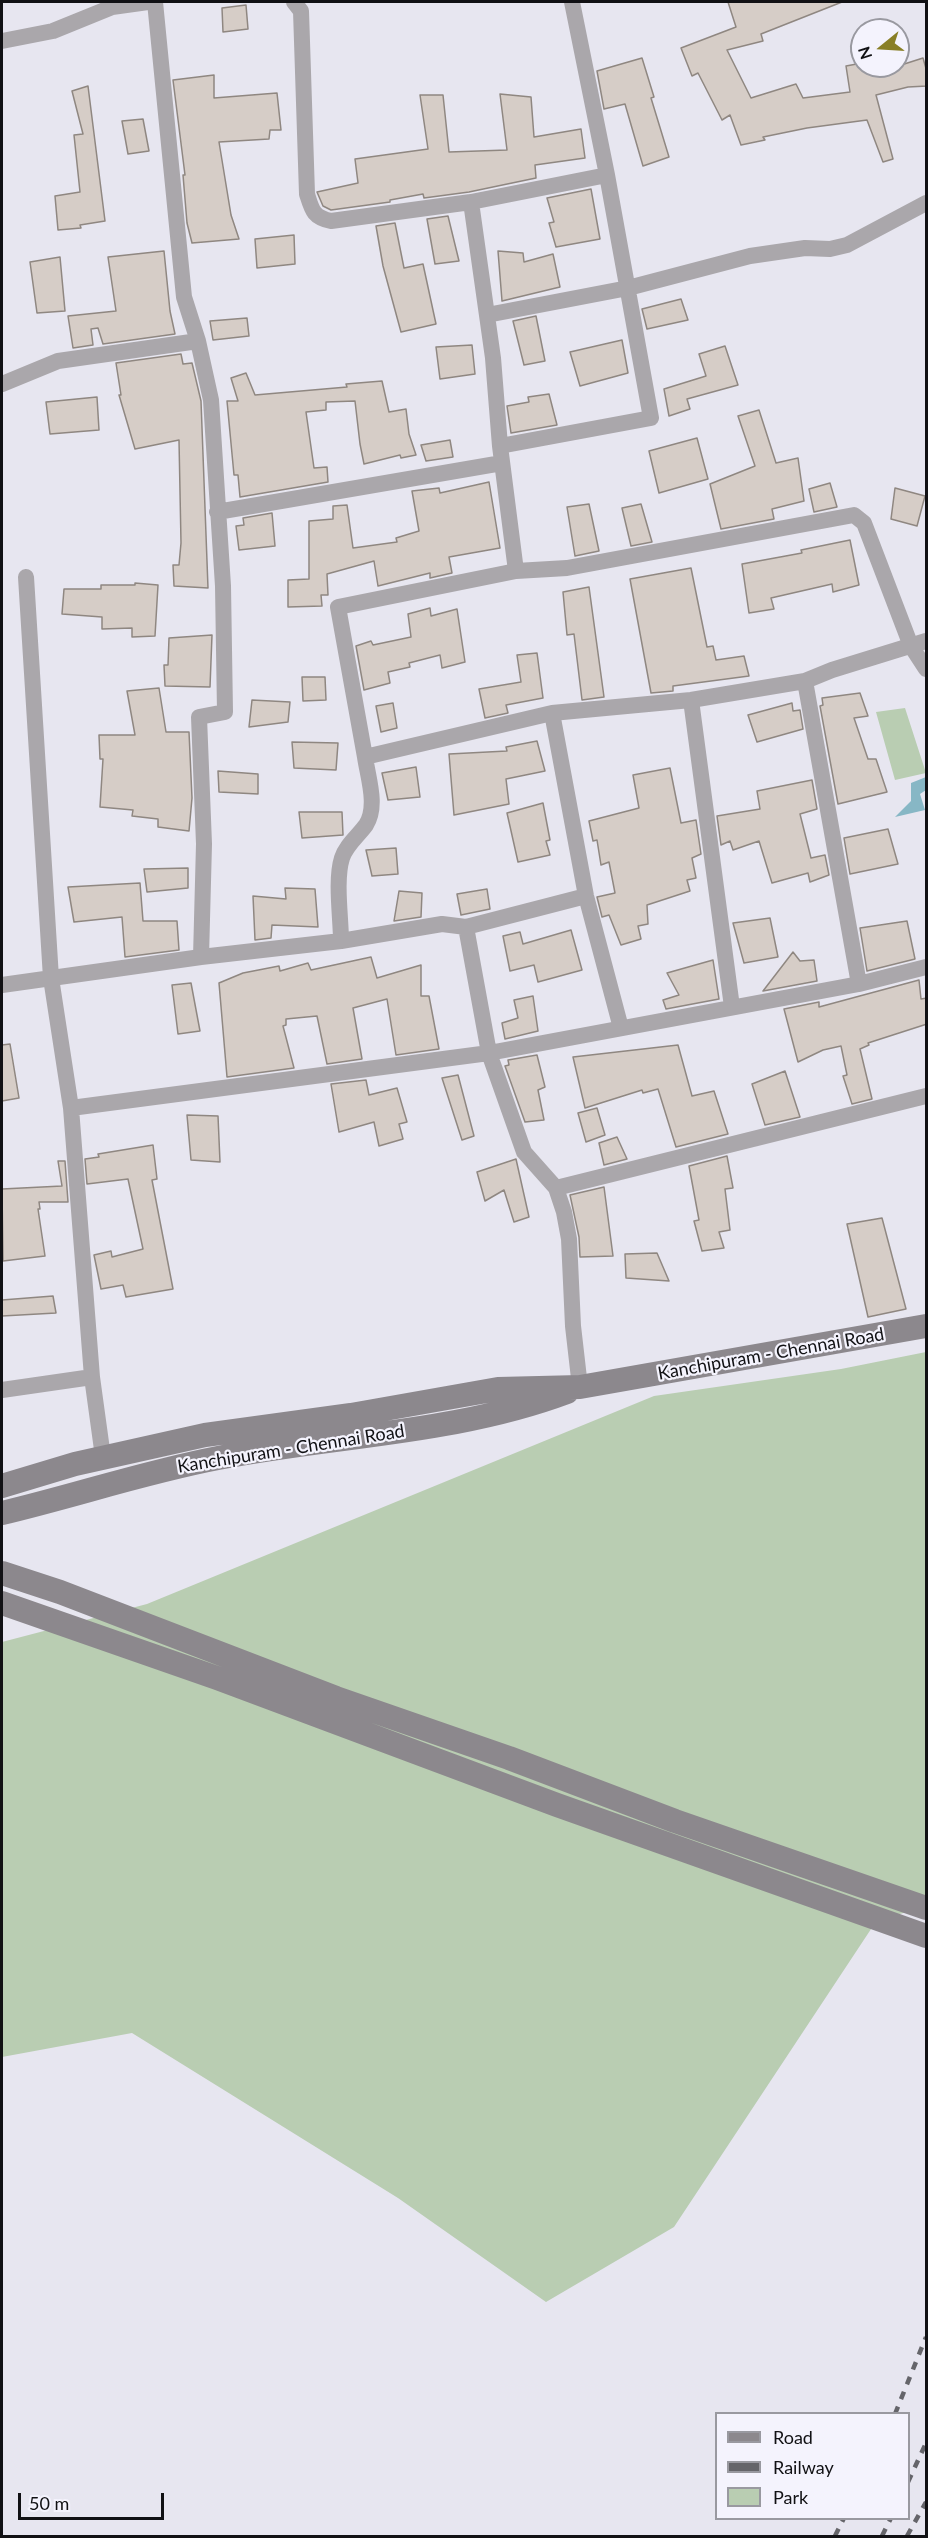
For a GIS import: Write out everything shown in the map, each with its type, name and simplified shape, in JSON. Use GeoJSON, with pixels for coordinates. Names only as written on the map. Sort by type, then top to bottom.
{"type":"FeatureCollection","features":[{"type":"Feature","properties":{"kind":"main road","name":"Kanchipuram - Chennai Road"},"geometry":{"type":"LineString","coordinates":[[2,1486],[103,1457],[205,1435],[351,1414],[498,1389],[580,1387],[927,1326]]}},
{"type":"Feature","properties":{"kind":"main road","name":"Kanchipuram - Chennai Road"},"geometry":{"type":"LineString","coordinates":[[2,1512],[218,1458],[390,1434],[501,1413],[580,1387]]}},
{"type":"Feature","properties":{"kind":"main road"},"geometry":{"type":"LineString","coordinates":[[2,1573],[60,1592],[336,1698],[509,1758],[675,1821],[927,1908]]}},
{"type":"Feature","properties":{"kind":"main road"},"geometry":{"type":"LineString","coordinates":[[2,1602],[217,1678],[557,1805],[927,1936]]}},
{"type":"Feature","properties":{"kind":"street"},"geometry":{"type":"LineString","coordinates":[[2,41],[53,31],[112,7],[148,2]]}},
{"type":"Feature","properties":{"kind":"street"},"geometry":{"type":"LineString","coordinates":[[155,2],[184,297],[198,341],[211,400],[223,586],[225,712],[199,717],[204,844],[201,957]]}},
{"type":"Feature","properties":{"kind":"street"},"geometry":{"type":"LineString","coordinates":[[294,2],[301,11],[307,194],[312,209],[320,219],[331,221],[471,202],[607,176]]}},
{"type":"Feature","properties":{"kind":"street"},"geometry":{"type":"LineString","coordinates":[[217,512],[501,455],[651,418],[607,176],[572,2]]}},
{"type":"Feature","properties":{"kind":"street"},"geometry":{"type":"LineString","coordinates":[[471,202],[494,358],[501,455],[516,571]]}},
{"type":"Feature","properties":{"kind":"street"},"geometry":{"type":"LineString","coordinates":[[487,315],[628,288],[750,256],[805,248],[830,249],[847,245],[927,203]]}},
{"type":"Feature","properties":{"kind":"street"},"geometry":{"type":"LineString","coordinates":[[2,384],[58,361],[198,341]]}},
{"type":"Feature","properties":{"kind":"street"},"geometry":{"type":"LineString","coordinates":[[341,941],[340,872],[342,857],[366,825],[371,813],[371,799],[338,607],[516,571],[567,568],[854,515],[864,523],[919,644],[927,669]]}},
{"type":"Feature","properties":{"kind":"street"},"geometry":{"type":"LineString","coordinates":[[26,577],[51,978],[71,1108],[92,1377],[103,1457]]}},
{"type":"Feature","properties":{"kind":"street"},"geometry":{"type":"LineString","coordinates":[[365,757],[552,713],[691,700],[805,681],[832,670],[919,644]]}},
{"type":"Feature","properties":{"kind":"street"},"geometry":{"type":"LineString","coordinates":[[805,681],[859,984]]}},
{"type":"Feature","properties":{"kind":"street"},"geometry":{"type":"LineString","coordinates":[[691,700],[732,1007]]}},
{"type":"Feature","properties":{"kind":"street"},"geometry":{"type":"LineString","coordinates":[[552,713],[586,896],[621,1028]]}},
{"type":"Feature","properties":{"kind":"street"},"geometry":{"type":"LineString","coordinates":[[2,985],[201,957],[341,941],[442,924],[466,927],[586,896]]}},
{"type":"Feature","properties":{"kind":"street"},"geometry":{"type":"LineString","coordinates":[[466,927],[489,1053],[524,1152],[556,1188],[564,1212],[569,1239],[573,1326],[580,1387]]}},
{"type":"Feature","properties":{"kind":"street"},"geometry":{"type":"LineString","coordinates":[[71,1108],[489,1053],[859,984],[927,968]]}},
{"type":"Feature","properties":{"kind":"street"},"geometry":{"type":"LineString","coordinates":[[556,1188],[927,1096]]}},
{"type":"Feature","properties":{"kind":"street"},"geometry":{"type":"LineString","coordinates":[[2,1390],[92,1377]]}},
{"type":"Feature","properties":{"kind":"green space"},"geometry":{"type":"Polygon","coordinates":[[[905,708],[926,773],[895,780],[876,712],[905,708]]]}},
{"type":"Feature","properties":{"kind":"green space"},"geometry":{"type":"Polygon","coordinates":[[[926,1352],[926,1907],[877,1920],[674,2227],[546,2302],[398,2198],[132,2033],[2,2057],[2,1642],[147,1604],[654,1396],[841,1369],[926,1352]]]}},
{"type":"Feature","properties":{"kind":"water"},"geometry":{"type":"Polygon","coordinates":[[[926,777],[926,790],[920,794],[925,810],[895,817],[911,801],[911,783],[926,777]]]}},
{"type":"Feature","properties":{"kind":"building"},"geometry":{"type":"Polygon","coordinates":[[[728,2],[842,2],[761,34],[763,41],[727,50],[751,98],[796,84],[803,98],[850,92],[846,66],[850,65],[850,78],[910,78],[910,62],[923,58],[927,72],[927,86],[908,87],[876,95],[893,159],[883,162],[867,120],[807,128],[763,137],[765,140],[741,145],[730,115],[722,120],[698,73],[692,76],[681,48],[736,27],[728,2]]]}},
{"type":"Feature","properties":{"kind":"building"},"geometry":{"type":"Polygon","coordinates":[[[246,5],[248,29],[223,32],[222,8],[246,5]]]}},
{"type":"Feature","properties":{"kind":"building"},"geometry":{"type":"Polygon","coordinates":[[[642,58],[654,97],[651,98],[669,157],[643,166],[625,104],[604,109],[597,71],[642,58]]]}},
{"type":"Feature","properties":{"kind":"building"},"geometry":{"type":"Polygon","coordinates":[[[214,75],[214,98],[277,93],[281,130],[270,130],[269,139],[219,142],[231,215],[239,239],[192,243],[187,223],[183,175],[185,175],[173,80],[214,75]]]}},
{"type":"Feature","properties":{"kind":"building"},"geometry":{"type":"Polygon","coordinates":[[[88,86],[105,221],[80,225],[81,228],[58,230],[55,196],[80,192],[74,135],[83,134],[72,91],[88,86]]]}},
{"type":"Feature","properties":{"kind":"building"},"geometry":{"type":"Polygon","coordinates":[[[500,94],[531,97],[534,137],[581,129],[585,158],[535,165],[536,178],[469,192],[424,198],[423,194],[390,200],[390,202],[331,210],[323,206],[317,192],[358,183],[355,159],[428,149],[420,95],[443,95],[449,152],[507,150],[500,94]]]}},
{"type":"Feature","properties":{"kind":"building"},"geometry":{"type":"Polygon","coordinates":[[[143,119],[149,151],[128,154],[122,121],[143,119]]]}},
{"type":"Feature","properties":{"kind":"building"},"geometry":{"type":"Polygon","coordinates":[[[591,189],[600,239],[556,247],[549,223],[554,222],[547,198],[591,189]]]}},
{"type":"Feature","properties":{"kind":"building"},"geometry":{"type":"Polygon","coordinates":[[[448,216],[459,261],[435,264],[427,219],[448,216]]]}},
{"type":"Feature","properties":{"kind":"building"},"geometry":{"type":"Polygon","coordinates":[[[395,223],[404,268],[423,264],[436,324],[401,332],[383,266],[376,226],[395,223]]]}},
{"type":"Feature","properties":{"kind":"building"},"geometry":{"type":"Polygon","coordinates":[[[294,235],[295,264],[257,268],[255,239],[294,235]]]}},
{"type":"Feature","properties":{"kind":"building"},"geometry":{"type":"Polygon","coordinates":[[[164,251],[170,311],[175,334],[103,344],[98,328],[91,329],[93,345],[73,348],[68,316],[116,311],[108,257],[164,251]]]}},
{"type":"Feature","properties":{"kind":"building"},"geometry":{"type":"Polygon","coordinates":[[[498,251],[523,253],[524,262],[553,254],[560,287],[502,301],[498,251]]]}},
{"type":"Feature","properties":{"kind":"building"},"geometry":{"type":"Polygon","coordinates":[[[60,257],[65,311],[37,313],[30,262],[60,257]]]}},
{"type":"Feature","properties":{"kind":"building"},"geometry":{"type":"Polygon","coordinates":[[[681,299],[688,320],[647,329],[642,309],[681,299]]]}},
{"type":"Feature","properties":{"kind":"building"},"geometry":{"type":"Polygon","coordinates":[[[536,316],[545,361],[524,365],[513,321],[536,316]]]}},
{"type":"Feature","properties":{"kind":"building"},"geometry":{"type":"Polygon","coordinates":[[[247,318],[249,336],[213,340],[210,321],[247,318]]]}},
{"type":"Feature","properties":{"kind":"building"},"geometry":{"type":"Polygon","coordinates":[[[622,340],[628,373],[580,386],[570,352],[622,340]]]}},
{"type":"Feature","properties":{"kind":"building"},"geometry":{"type":"Polygon","coordinates":[[[472,345],[475,374],[440,379],[436,347],[472,345]]]}},
{"type":"Feature","properties":{"kind":"building"},"geometry":{"type":"Polygon","coordinates":[[[725,346],[738,385],[687,399],[690,409],[669,416],[664,389],[706,376],[699,354],[725,346]]]}},
{"type":"Feature","properties":{"kind":"building"},"geometry":{"type":"Polygon","coordinates":[[[181,354],[183,364],[192,363],[201,401],[208,588],[174,586],[173,565],[179,565],[181,543],[179,440],[135,449],[119,395],[121,395],[116,363],[181,354]]]}},
{"type":"Feature","properties":{"kind":"building"},"geometry":{"type":"Polygon","coordinates":[[[246,373],[255,395],[347,387],[346,384],[382,381],[389,412],[406,409],[409,434],[416,455],[401,458],[400,455],[364,464],[355,401],[326,402],[326,410],[306,412],[314,468],[327,467],[328,482],[240,497],[238,475],[234,475],[227,401],[238,401],[231,378],[246,373]]]}},
{"type":"Feature","properties":{"kind":"building"},"geometry":{"type":"Polygon","coordinates":[[[549,394],[557,425],[511,433],[507,406],[529,402],[528,397],[549,394]]]}},
{"type":"Feature","properties":{"kind":"building"},"geometry":{"type":"Polygon","coordinates":[[[97,397],[99,430],[50,434],[46,402],[97,397]]]}},
{"type":"Feature","properties":{"kind":"building"},"geometry":{"type":"Polygon","coordinates":[[[759,410],[776,463],[798,458],[804,501],[772,509],[774,519],[721,529],[710,484],[755,466],[738,416],[759,410]]]}},
{"type":"Feature","properties":{"kind":"building"},"geometry":{"type":"Polygon","coordinates":[[[697,438],[708,479],[659,493],[649,451],[697,438]]]}},
{"type":"Feature","properties":{"kind":"building"},"geometry":{"type":"Polygon","coordinates":[[[450,440],[453,457],[426,461],[421,445],[450,440]]]}},
{"type":"Feature","properties":{"kind":"building"},"geometry":{"type":"Polygon","coordinates":[[[489,482],[500,548],[449,557],[452,573],[430,578],[430,573],[378,586],[374,561],[327,574],[328,595],[321,595],[322,606],[288,607],[288,580],[309,579],[309,521],[333,519],[333,506],[347,505],[353,548],[397,542],[396,538],[419,531],[412,491],[439,488],[440,493],[489,482]]]}},
{"type":"Feature","properties":{"kind":"building"},"geometry":{"type":"Polygon","coordinates":[[[830,483],[837,507],[814,512],[809,489],[830,483]]]}},
{"type":"Feature","properties":{"kind":"building"},"geometry":{"type":"Polygon","coordinates":[[[895,488],[925,496],[917,526],[891,519],[895,488]]]}},
{"type":"Feature","properties":{"kind":"building"},"geometry":{"type":"Polygon","coordinates":[[[589,504],[599,551],[575,556],[567,507],[589,504]]]}},
{"type":"Feature","properties":{"kind":"building"},"geometry":{"type":"Polygon","coordinates":[[[641,504],[652,542],[631,546],[622,508],[641,504]]]}},
{"type":"Feature","properties":{"kind":"building"},"geometry":{"type":"Polygon","coordinates":[[[272,513],[275,546],[239,550],[236,526],[244,525],[243,518],[272,513]]]}},
{"type":"Feature","properties":{"kind":"building"},"geometry":{"type":"Polygon","coordinates":[[[850,540],[859,585],[833,592],[832,584],[771,598],[774,609],[749,613],[742,564],[802,553],[801,550],[850,540]]]}},
{"type":"Feature","properties":{"kind":"building"},"geometry":{"type":"Polygon","coordinates":[[[691,568],[707,647],[713,646],[716,660],[744,656],[749,676],[673,686],[673,691],[651,693],[630,579],[691,568]]]}},
{"type":"Feature","properties":{"kind":"building"},"geometry":{"type":"Polygon","coordinates":[[[135,583],[158,585],[155,636],[132,637],[132,628],[102,629],[102,617],[62,614],[64,589],[101,589],[101,585],[135,585],[135,583]]]}},
{"type":"Feature","properties":{"kind":"building"},"geometry":{"type":"Polygon","coordinates":[[[589,587],[604,697],[582,700],[574,634],[567,635],[563,592],[589,587]]]}},
{"type":"Feature","properties":{"kind":"building"},"geometry":{"type":"Polygon","coordinates":[[[430,608],[431,616],[457,609],[465,662],[442,668],[440,655],[409,663],[410,667],[388,672],[390,683],[364,690],[356,646],[371,641],[373,645],[411,637],[408,614],[430,608]]]}},
{"type":"Feature","properties":{"kind":"building"},"geometry":{"type":"Polygon","coordinates":[[[212,635],[210,687],[165,686],[164,665],[168,665],[169,638],[212,635]]]}},
{"type":"Feature","properties":{"kind":"building"},"geometry":{"type":"Polygon","coordinates":[[[537,653],[543,698],[506,705],[508,713],[485,718],[479,689],[521,682],[517,655],[537,653]]]}},
{"type":"Feature","properties":{"kind":"building"},"geometry":{"type":"Polygon","coordinates":[[[302,677],[325,677],[326,700],[303,701],[302,677]]]}},
{"type":"Feature","properties":{"kind":"building"},"geometry":{"type":"Polygon","coordinates":[[[159,688],[166,732],[189,732],[192,798],[189,831],[158,827],[158,819],[132,816],[133,810],[100,807],[103,759],[100,759],[99,735],[135,735],[127,691],[159,688]]]}},
{"type":"Feature","properties":{"kind":"building"},"geometry":{"type":"Polygon","coordinates":[[[860,693],[868,716],[854,718],[868,759],[876,759],[887,792],[838,804],[820,706],[823,705],[822,698],[860,693]]]}},
{"type":"Feature","properties":{"kind":"building"},"geometry":{"type":"Polygon","coordinates":[[[252,700],[290,702],[288,722],[249,727],[252,700]]]}},
{"type":"Feature","properties":{"kind":"building"},"geometry":{"type":"Polygon","coordinates":[[[393,703],[397,728],[381,732],[376,706],[393,703]]]}},
{"type":"Feature","properties":{"kind":"building"},"geometry":{"type":"Polygon","coordinates":[[[792,703],[793,711],[800,710],[803,729],[757,742],[748,715],[792,703]]]}},
{"type":"Feature","properties":{"kind":"building"},"geometry":{"type":"Polygon","coordinates":[[[537,741],[545,771],[506,779],[509,804],[454,815],[449,754],[507,751],[506,747],[537,741]]]}},
{"type":"Feature","properties":{"kind":"building"},"geometry":{"type":"Polygon","coordinates":[[[292,742],[338,743],[336,770],[294,768],[292,742]]]}},
{"type":"Feature","properties":{"kind":"building"},"geometry":{"type":"Polygon","coordinates":[[[416,767],[420,797],[388,800],[382,773],[416,767]]]}},
{"type":"Feature","properties":{"kind":"building"},"geometry":{"type":"Polygon","coordinates":[[[670,768],[681,823],[696,820],[701,854],[692,858],[696,878],[687,880],[690,891],[647,905],[648,924],[638,926],[641,939],[621,945],[609,915],[602,917],[597,897],[615,893],[609,862],[601,865],[597,840],[593,841],[589,821],[639,808],[633,775],[670,768]]]}},
{"type":"Feature","properties":{"kind":"building"},"geometry":{"type":"Polygon","coordinates":[[[218,771],[258,774],[258,794],[219,792],[218,771]]]}},
{"type":"Feature","properties":{"kind":"building"},"geometry":{"type":"Polygon","coordinates":[[[812,780],[817,809],[800,814],[811,858],[825,855],[829,875],[810,882],[808,873],[772,883],[759,841],[733,850],[730,841],[721,845],[717,816],[760,809],[757,791],[812,780]]]}},
{"type":"Feature","properties":{"kind":"building"},"geometry":{"type":"Polygon","coordinates":[[[543,803],[550,840],[546,841],[550,855],[518,862],[507,813],[543,803]]]}},
{"type":"Feature","properties":{"kind":"building"},"geometry":{"type":"Polygon","coordinates":[[[299,812],[342,812],[343,835],[302,838],[299,812]]]}},
{"type":"Feature","properties":{"kind":"building"},"geometry":{"type":"Polygon","coordinates":[[[888,829],[898,864],[850,874],[844,838],[888,829]]]}},
{"type":"Feature","properties":{"kind":"building"},"geometry":{"type":"Polygon","coordinates":[[[396,848],[398,874],[372,876],[366,850],[396,848]]]}},
{"type":"Feature","properties":{"kind":"building"},"geometry":{"type":"Polygon","coordinates":[[[188,868],[188,888],[147,892],[144,869],[188,868]]]}},
{"type":"Feature","properties":{"kind":"building"},"geometry":{"type":"Polygon","coordinates":[[[140,883],[143,921],[177,921],[179,950],[125,957],[122,917],[74,922],[68,887],[140,883]]]}},
{"type":"Feature","properties":{"kind":"building"},"geometry":{"type":"Polygon","coordinates":[[[285,888],[315,889],[318,927],[272,925],[271,938],[255,940],[253,896],[286,899],[285,888]]]}},
{"type":"Feature","properties":{"kind":"building"},"geometry":{"type":"Polygon","coordinates":[[[487,889],[490,909],[461,915],[457,894],[487,889]]]}},
{"type":"Feature","properties":{"kind":"building"},"geometry":{"type":"Polygon","coordinates":[[[399,891],[422,893],[421,917],[394,921],[399,891]]]}},
{"type":"Feature","properties":{"kind":"building"},"geometry":{"type":"Polygon","coordinates":[[[770,918],[778,957],[744,963],[733,923],[770,918]]]}},
{"type":"Feature","properties":{"kind":"building"},"geometry":{"type":"Polygon","coordinates":[[[907,921],[915,959],[867,971],[860,928],[907,921]]]}},
{"type":"Feature","properties":{"kind":"building"},"geometry":{"type":"Polygon","coordinates":[[[571,930],[582,970],[538,982],[534,965],[510,971],[503,936],[520,932],[523,944],[571,930]]]}},
{"type":"Feature","properties":{"kind":"building"},"geometry":{"type":"Polygon","coordinates":[[[793,952],[800,961],[814,960],[817,981],[763,991],[793,952]]]}},
{"type":"Feature","properties":{"kind":"building"},"geometry":{"type":"Polygon","coordinates":[[[371,957],[377,978],[421,965],[421,996],[429,996],[439,1049],[396,1055],[387,999],[353,1008],[362,1059],[327,1064],[317,1016],[286,1019],[286,1025],[283,1026],[294,1068],[227,1077],[219,983],[243,973],[279,966],[280,971],[308,963],[311,970],[371,957]]]}},
{"type":"Feature","properties":{"kind":"building"},"geometry":{"type":"Polygon","coordinates":[[[713,960],[719,999],[666,1009],[663,1000],[679,995],[667,973],[713,960]]]}},
{"type":"Feature","properties":{"kind":"building"},"geometry":{"type":"Polygon","coordinates":[[[919,980],[921,999],[927,998],[927,1024],[868,1043],[869,1045],[860,1049],[872,1099],[852,1104],[843,1076],[847,1075],[841,1046],[823,1050],[798,1062],[784,1009],[819,1002],[819,1007],[919,980]]]}},
{"type":"Feature","properties":{"kind":"building"},"geometry":{"type":"Polygon","coordinates":[[[191,983],[200,1031],[178,1034],[172,985],[191,983]]]}},
{"type":"Feature","properties":{"kind":"building"},"geometry":{"type":"Polygon","coordinates":[[[533,996],[538,1031],[505,1039],[502,1023],[518,1018],[514,1000],[533,996]]]}},
{"type":"Feature","properties":{"kind":"building"},"geometry":{"type":"Polygon","coordinates":[[[10,1044],[19,1098],[2,1101],[2,1045],[10,1044]]]}},
{"type":"Feature","properties":{"kind":"building"},"geometry":{"type":"Polygon","coordinates":[[[678,1045],[692,1096],[714,1091],[728,1134],[676,1147],[658,1089],[643,1093],[642,1090],[585,1108],[573,1057],[678,1045]]]}},
{"type":"Feature","properties":{"kind":"building"},"geometry":{"type":"Polygon","coordinates":[[[537,1055],[545,1087],[538,1090],[544,1120],[525,1122],[505,1066],[509,1065],[508,1060],[537,1055]]]}},
{"type":"Feature","properties":{"kind":"building"},"geometry":{"type":"Polygon","coordinates":[[[785,1071],[800,1117],[765,1125],[752,1084],[785,1071]]]}},
{"type":"Feature","properties":{"kind":"building"},"geometry":{"type":"Polygon","coordinates":[[[458,1075],[474,1136],[462,1140],[442,1078],[458,1075]]]}},
{"type":"Feature","properties":{"kind":"building"},"geometry":{"type":"Polygon","coordinates":[[[366,1080],[369,1095],[397,1088],[407,1122],[399,1124],[403,1139],[379,1146],[374,1122],[339,1132],[331,1084],[366,1080]]]}},
{"type":"Feature","properties":{"kind":"building"},"geometry":{"type":"Polygon","coordinates":[[[597,1108],[605,1135],[586,1142],[578,1113],[597,1108]]]}},
{"type":"Feature","properties":{"kind":"building"},"geometry":{"type":"Polygon","coordinates":[[[187,1115],[218,1116],[220,1162],[191,1160],[187,1115]]]}},
{"type":"Feature","properties":{"kind":"building"},"geometry":{"type":"Polygon","coordinates":[[[617,1137],[627,1159],[604,1165],[599,1143],[617,1137]]]}},
{"type":"Feature","properties":{"kind":"building"},"geometry":{"type":"Polygon","coordinates":[[[153,1145],[157,1179],[152,1180],[173,1289],[126,1297],[123,1285],[101,1289],[94,1255],[111,1251],[112,1257],[143,1249],[128,1179],[87,1184],[85,1159],[99,1157],[98,1154],[153,1145]]]}},
{"type":"Feature","properties":{"kind":"building"},"geometry":{"type":"Polygon","coordinates":[[[727,1156],[733,1188],[725,1189],[730,1230],[719,1232],[724,1248],[702,1251],[694,1221],[699,1220],[689,1166],[727,1156]]]}},
{"type":"Feature","properties":{"kind":"building"},"geometry":{"type":"Polygon","coordinates":[[[516,1159],[529,1217],[514,1222],[504,1190],[485,1201],[477,1172],[516,1159]]]}},
{"type":"Feature","properties":{"kind":"building"},"geometry":{"type":"Polygon","coordinates":[[[58,1161],[65,1161],[68,1202],[39,1202],[45,1256],[3,1261],[2,1189],[62,1186],[58,1161]]]}},
{"type":"Feature","properties":{"kind":"building"},"geometry":{"type":"Polygon","coordinates":[[[604,1187],[613,1256],[580,1257],[579,1237],[570,1195],[604,1187]]]}},
{"type":"Feature","properties":{"kind":"building"},"geometry":{"type":"Polygon","coordinates":[[[882,1218],[906,1309],[868,1317],[847,1224],[882,1218]]]}},
{"type":"Feature","properties":{"kind":"building"},"geometry":{"type":"Polygon","coordinates":[[[657,1253],[669,1281],[626,1278],[625,1254],[657,1253]]]}},
{"type":"Feature","properties":{"kind":"building"},"geometry":{"type":"Polygon","coordinates":[[[53,1296],[56,1313],[2,1316],[2,1300],[53,1296]]]}},
{"type":"Feature","properties":{"kind":"railway"},"geometry":{"type":"LineString","coordinates":[[896,2412],[926,2337]]}},
{"type":"Feature","properties":{"kind":"railway"},"geometry":{"type":"LineString","coordinates":[[910,2478],[926,2443]]}},
{"type":"Feature","properties":{"kind":"railway"},"geometry":{"type":"LineString","coordinates":[[907,2536],[926,2502]]}},
{"type":"Feature","properties":{"kind":"railway"},"geometry":{"type":"LineString","coordinates":[[835,2536],[843,2520]]}},
{"type":"Feature","properties":{"kind":"railway"},"geometry":{"type":"LineString","coordinates":[[882,2536],[890,2520]]}}]}
